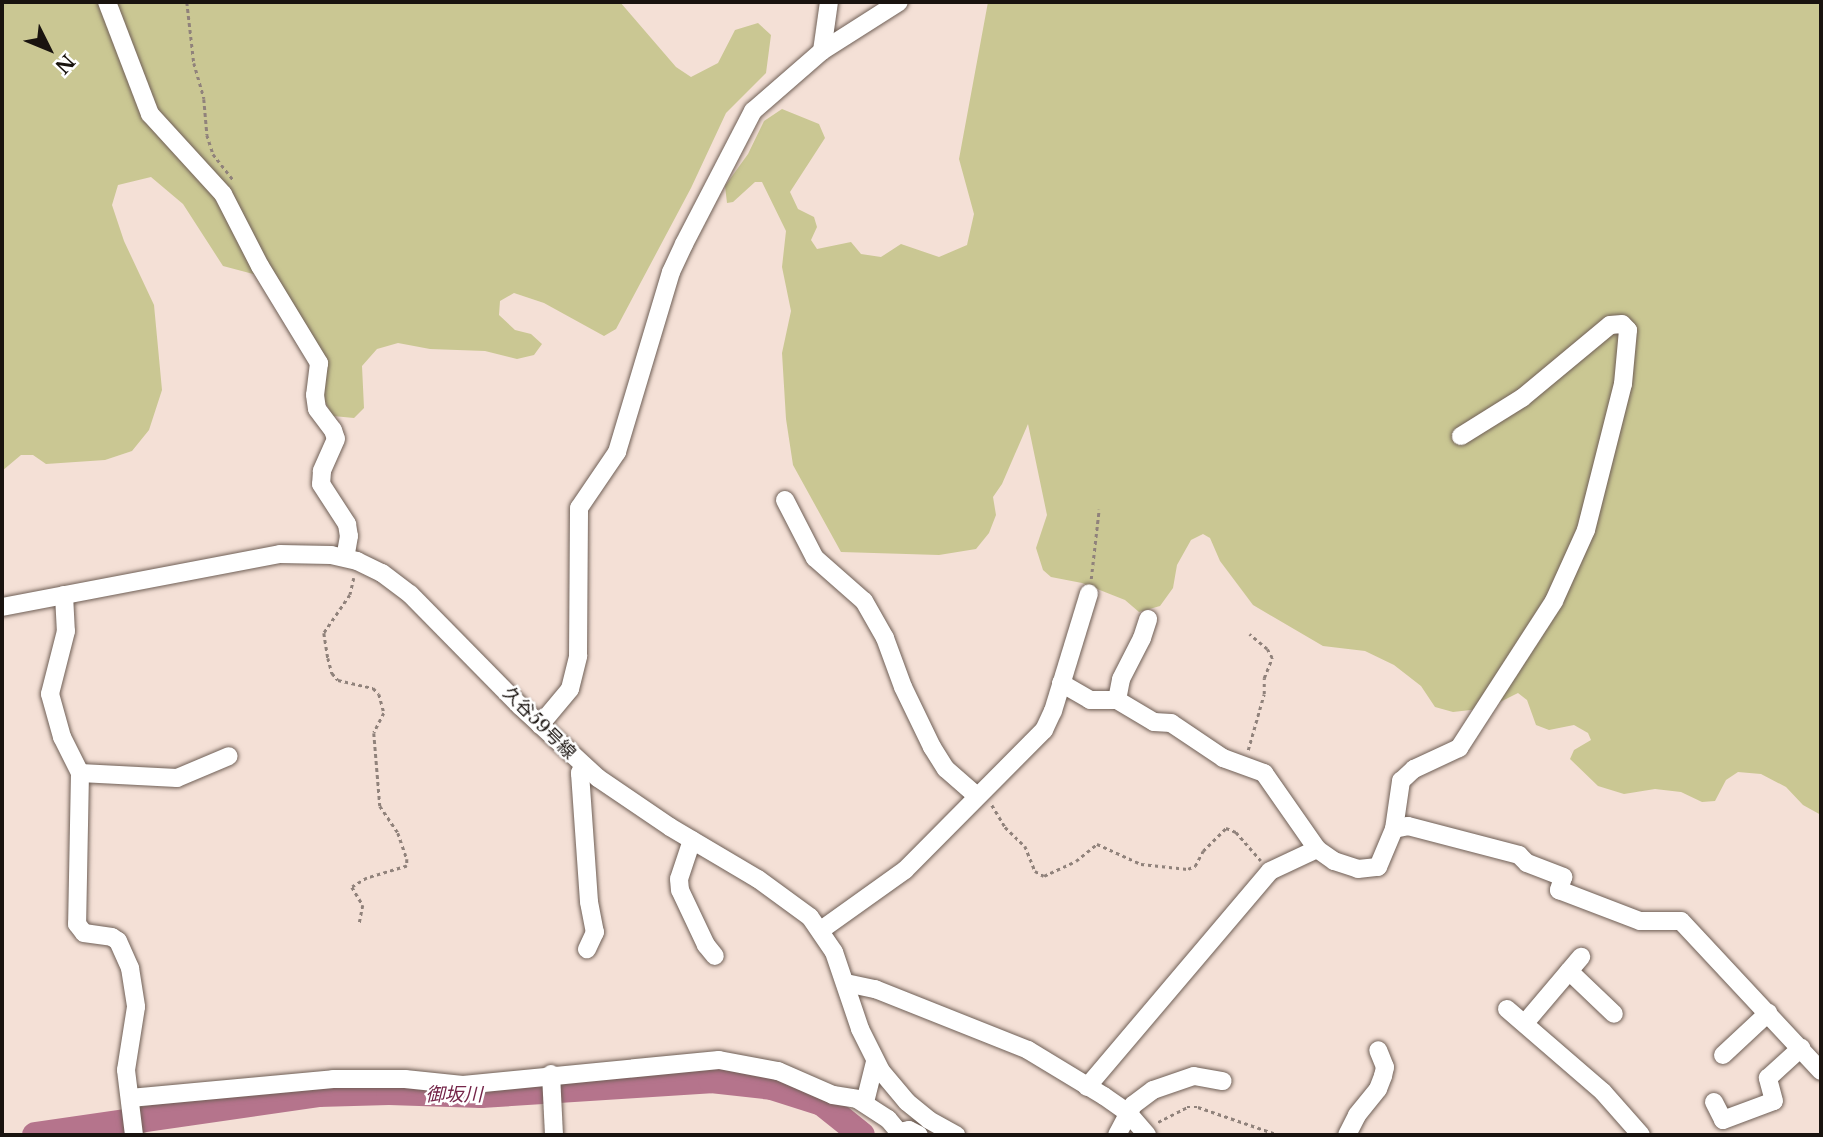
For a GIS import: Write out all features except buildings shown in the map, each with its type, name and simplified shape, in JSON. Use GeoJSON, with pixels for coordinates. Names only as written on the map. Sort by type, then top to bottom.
{"type":"FeatureCollection","features":[{"type":"Feature","properties":{"kind":"street"},"geometry":{"type":"LineString","coordinates":[[107,2],[150,114],[223,194],[260,266],[319,363],[315,395],[317,409],[334,430],[336,439],[322,471],[321,484],[347,524],[351,559]]}},
{"type":"Feature","properties":{"kind":"street"},"geometry":{"type":"LineString","coordinates":[[822,51],[829,2]]}},
{"type":"Feature","properties":{"kind":"street"},"geometry":{"type":"LineString","coordinates":[[540,725],[570,689],[578,656],[579,508],[617,452],[671,272],[753,111],[822,51],[899,2]]}},
{"type":"Feature","properties":{"kind":"street"},"geometry":{"type":"LineString","coordinates":[[1061,683],[1090,700],[1117,700],[1154,722],[1171,723],[1223,758],[1264,774],[1317,849],[1334,861],[1370,870],[1378,867],[1383,861],[1394,829],[1401,781],[1414,769],[1459,748],[1554,601],[1586,530],[1623,384],[1629,330],[1622,324],[1610,325],[1522,398],[1461,436]]}},
{"type":"Feature","properties":{"kind":"street"},"geometry":{"type":"LineString","coordinates":[[785,500],[815,558],[854,591],[869,608],[885,638],[903,687],[932,747],[946,769],[976,796]]}},
{"type":"Feature","properties":{"kind":"street","name":"久谷59号線"},"geometry":{"type":"LineString","coordinates":[[2,607],[280,554],[351,559],[382,573],[410,594],[583,766],[618,794],[791,901],[821,930],[846,983],[860,1028],[876,1062],[907,1102],[929,1120],[956,1135]]}},
{"type":"Feature","properties":{"kind":"street"},"geometry":{"type":"LineString","coordinates":[[821,930],[905,870],[1044,730],[1053,712],[1089,593]]}},
{"type":"Feature","properties":{"kind":"street"},"geometry":{"type":"LineString","coordinates":[[64,595],[66,631],[50,694],[53,715],[80,773],[77,924],[84,933],[112,937],[118,941],[130,968],[136,1007],[126,1070],[134,1135]]}},
{"type":"Feature","properties":{"kind":"street"},"geometry":{"type":"LineString","coordinates":[[1117,700],[1121,679],[1142,638],[1148,619]]}},
{"type":"Feature","properties":{"kind":"street"},"geometry":{"type":"LineString","coordinates":[[80,773],[177,778],[229,756]]}},
{"type":"Feature","properties":{"kind":"street"},"geometry":{"type":"LineString","coordinates":[[583,766],[580,773],[589,902],[595,932],[587,949]]}},
{"type":"Feature","properties":{"kind":"street"},"geometry":{"type":"LineString","coordinates":[[1394,829],[1408,826],[1519,855],[1527,863],[1563,877],[1559,890],[1640,921],[1681,921],[1821,1071]]}},
{"type":"Feature","properties":{"kind":"street"},"geometry":{"type":"LineString","coordinates":[[692,840],[679,879],[680,890],[701,935],[715,956]]}},
{"type":"Feature","properties":{"kind":"street"},"geometry":{"type":"LineString","coordinates":[[1087,1087],[1270,871],[1317,849]]}},
{"type":"Feature","properties":{"kind":"street"},"geometry":{"type":"LineString","coordinates":[[1525,1023],[1575,964],[1614,1014]]}},
{"type":"Feature","properties":{"kind":"street"},"geometry":{"type":"LineString","coordinates":[[846,983],[875,989],[1028,1050],[1128,1113],[1146,1133]]}},
{"type":"Feature","properties":{"kind":"street"},"geometry":{"type":"LineString","coordinates":[[1507,1009],[1603,1092],[1641,1135]]}},
{"type":"Feature","properties":{"kind":"street"},"geometry":{"type":"LineString","coordinates":[[1723,1055],[1768,1013]]}},
{"type":"Feature","properties":{"kind":"street"},"geometry":{"type":"LineString","coordinates":[[1714,1102],[1723,1120],[1774,1101],[1768,1078],[1801,1048]]}},
{"type":"Feature","properties":{"kind":"street"},"geometry":{"type":"LineString","coordinates":[[1347,1135],[1357,1115],[1378,1089],[1384,1076],[1385,1068],[1378,1050]]}},
{"type":"Feature","properties":{"kind":"street"},"geometry":{"type":"LineString","coordinates":[[130,1101],[333,1079],[405,1079],[463,1085],[719,1060],[778,1071],[833,1095],[865,1102],[888,1119],[899,1132],[909,1130],[919,1135]]}},
{"type":"Feature","properties":{"kind":"street"},"geometry":{"type":"LineString","coordinates":[[865,1102],[876,1062]]}},
{"type":"Feature","properties":{"kind":"street"},"geometry":{"type":"LineString","coordinates":[[551,1076],[554,1135]]}},
{"type":"Feature","properties":{"kind":"street"},"geometry":{"type":"LineString","coordinates":[[1117,1135],[1139,1099],[1177,1080],[1194,1076],[1223,1081]]}},
{"type":"Feature","properties":{"kind":"path"},"geometry":{"type":"LineString","coordinates":[[187,2],[194,64],[204,99],[207,135],[213,154],[231,175],[236,187]]}},
{"type":"Feature","properties":{"kind":"path"},"geometry":{"type":"LineString","coordinates":[[1089,593],[1099,509]]}},
{"type":"Feature","properties":{"kind":"path"},"geometry":{"type":"LineString","coordinates":[[351,559],[350,595],[326,629],[324,637],[334,677],[373,688],[379,694],[384,713],[374,733],[380,806],[397,833],[407,859],[407,866],[367,878],[352,887],[363,905],[359,926]]}},
{"type":"Feature","properties":{"kind":"path"},"geometry":{"type":"LineString","coordinates":[[1244,765],[1264,694],[1264,678],[1272,658],[1267,649],[1249,634]]}},
{"type":"Feature","properties":{"kind":"path"},"geometry":{"type":"LineString","coordinates":[[976,796],[998,813],[1005,827],[1025,846],[1035,870],[1044,876],[1076,861],[1097,844],[1141,863],[1188,869],[1195,866],[1203,852],[1226,828],[1231,828],[1270,871]]}},
{"type":"Feature","properties":{"kind":"path"},"geometry":{"type":"LineString","coordinates":[[1146,1133],[1173,1114],[1198,1107],[1279,1135]]}},
{"type":"Feature","properties":{"kind":"shaded area"},"geometry":{"type":"Polygon","coordinates":[[[2,2],[620,2],[676,67],[691,77],[718,63],[735,30],[758,23],[771,35],[766,73],[726,113],[691,188],[616,329],[604,336],[544,303],[514,293],[500,301],[499,315],[515,330],[531,334],[542,344],[534,355],[517,359],[485,351],[430,349],[398,343],[377,349],[362,366],[364,408],[354,418],[333,416],[323,398],[322,363],[264,277],[223,266],[183,204],[151,177],[118,185],[112,205],[124,241],[154,305],[162,390],[149,430],[132,451],[105,460],[46,464],[33,455],[21,455],[2,471],[2,2]]]}},
{"type":"Feature","properties":{"kind":"shaded area"},"geometry":{"type":"Polygon","coordinates":[[[988,2],[1821,2],[1821,815],[1803,805],[1786,787],[1761,774],[1738,772],[1726,780],[1715,801],[1702,802],[1681,792],[1655,789],[1624,794],[1598,786],[1570,759],[1574,750],[1591,740],[1588,733],[1574,725],[1549,730],[1536,725],[1527,700],[1518,693],[1488,708],[1453,712],[1435,707],[1421,686],[1394,665],[1365,651],[1323,646],[1253,605],[1220,561],[1210,538],[1203,534],[1191,540],[1177,565],[1173,588],[1160,606],[1139,612],[1125,600],[1082,583],[1051,577],[1043,570],[1036,548],[1047,515],[1028,424],[1002,484],[993,497],[996,515],[989,533],[976,549],[939,555],[841,552],[793,465],[786,419],[782,353],[791,311],[782,267],[786,231],[762,182],[755,182],[733,202],[727,203],[725,186],[748,154],[764,121],[782,109],[819,124],[825,138],[790,192],[798,209],[814,217],[817,227],[811,240],[817,249],[851,242],[861,254],[881,257],[901,244],[939,257],[967,245],[974,214],[959,159],[988,2]]]}},
{"type":"Feature","properties":{"kind":"waterway","name":"御坂川"},"geometry":{"type":"LineString","coordinates":[[35,1135],[318,1094],[389,1092],[481,1095],[711,1080],[772,1087],[822,1103],[862,1135]]}}]}
